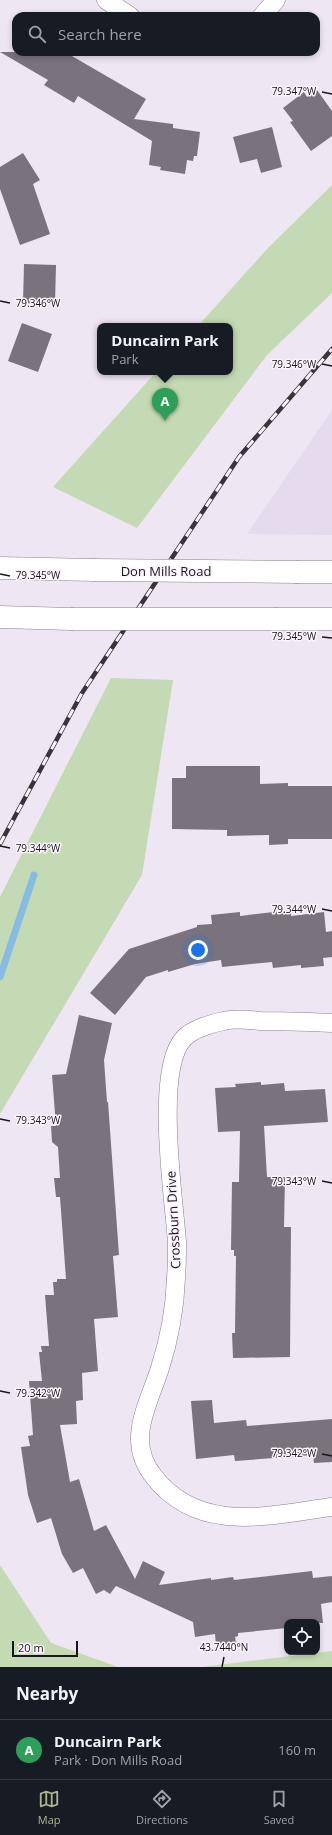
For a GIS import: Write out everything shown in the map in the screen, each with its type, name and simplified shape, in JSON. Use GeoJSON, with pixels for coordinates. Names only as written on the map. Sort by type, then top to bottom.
{"type":"FeatureCollection","features":[{"type":"Feature","properties":{"kind":"main road","name":"Don Mills Road"},"geometry":{"type":"LineString","coordinates":[[0,568],[332,572]]}},
{"type":"Feature","properties":{"kind":"main road"},"geometry":{"type":"LineString","coordinates":[[0,618],[332,619]]}},
{"type":"Feature","properties":{"kind":"street"},"geometry":{"type":"LineString","coordinates":[[106,0],[124,12]]}},
{"type":"Feature","properties":{"kind":"street"},"geometry":{"type":"LineString","coordinates":[[266,12],[276,0]]}},
{"type":"Feature","properties":{"kind":"street","name":"Crossburn Drive"},"geometry":{"type":"LineString","coordinates":[[332,1023],[225,1021],[195,1031],[184,1039],[178,1051],[170,1073],[168,1097],[168,1127],[177,1244],[174,1305],[160,1367],[142,1419],[140,1430],[140,1447],[144,1462],[154,1477],[176,1499],[207,1513],[230,1518],[260,1517],[332,1507]]}},
{"type":"Feature","properties":{"kind":"shaded area"},"geometry":{"type":"Polygon","coordinates":[[[332,410],[332,535],[247,534],[332,410]]]}},
{"type":"Feature","properties":{"kind":"green space"},"geometry":{"type":"Polygon","coordinates":[[[332,185],[332,293],[267,355],[137,528],[53,487],[153,375],[233,375],[233,323],[201,323],[268,248],[332,185]]]}},
{"type":"Feature","properties":{"kind":"green space"},"geometry":{"type":"Polygon","coordinates":[[[111,678],[173,680],[142,875],[0,1114],[0,897],[111,678]]]}},
{"type":"Feature","properties":{"kind":"green space"},"geometry":{"type":"Polygon","coordinates":[[[0,1565],[51,1643],[118,1667],[0,1667],[0,1565]]]}},
{"type":"Feature","properties":{"kind":"green space"},"geometry":{"type":"Polygon","coordinates":[[[332,1651],[332,1667],[202,1667],[300,1655],[320,1655],[320,1652],[332,1651]]]}},
{"type":"Feature","properties":{"kind":"building"},"geometry":{"type":"Polygon","coordinates":[[[0,52],[12,52],[12,56],[72,56],[146,99],[134,119],[173,124],[173,128],[200,132],[197,156],[194,156],[193,161],[187,160],[185,174],[160,170],[161,167],[149,165],[152,141],[78,96],[74,103],[44,85],[48,80],[0,52]]]}},
{"type":"Feature","properties":{"kind":"building"},"geometry":{"type":"Polygon","coordinates":[[[317,90],[332,111],[332,136],[311,151],[290,122],[293,121],[283,108],[304,92],[307,97],[317,90]]]}},
{"type":"Feature","properties":{"kind":"building"},"geometry":{"type":"Polygon","coordinates":[[[272,127],[282,167],[261,173],[257,159],[240,163],[233,137],[272,127]]]}},
{"type":"Feature","properties":{"kind":"building"},"geometry":{"type":"Polygon","coordinates":[[[23,153],[40,180],[33,184],[50,234],[20,245],[0,189],[0,167],[23,153]]]}},
{"type":"Feature","properties":{"kind":"building"},"geometry":{"type":"Polygon","coordinates":[[[24,264],[56,265],[55,304],[23,303],[24,264]]]}},
{"type":"Feature","properties":{"kind":"building"},"geometry":{"type":"Polygon","coordinates":[[[22,323],[52,334],[38,372],[8,361],[22,323]]]}},
{"type":"Feature","properties":{"kind":"building"},"geometry":{"type":"Polygon","coordinates":[[[186,766],[260,766],[260,784],[288,783],[288,786],[332,786],[332,839],[288,839],[288,844],[269,845],[269,835],[227,836],[227,830],[172,829],[172,778],[186,778],[186,766]]]}},
{"type":"Feature","properties":{"kind":"building"},"geometry":{"type":"Polygon","coordinates":[[[291,910],[291,916],[324,912],[326,932],[332,931],[332,957],[323,958],[324,966],[301,968],[301,965],[273,968],[272,962],[222,967],[221,960],[195,964],[168,972],[168,970],[146,977],[115,1015],[90,993],[129,949],[197,927],[197,925],[212,924],[211,915],[240,912],[240,916],[291,910]]]}},
{"type":"Feature","properties":{"kind":"building"},"geometry":{"type":"Polygon","coordinates":[[[79,1015],[112,1023],[104,1060],[119,1255],[113,1256],[118,1317],[94,1319],[98,1371],[82,1373],[83,1400],[76,1401],[77,1424],[60,1425],[70,1482],[79,1479],[94,1531],[106,1525],[135,1579],[143,1561],[165,1572],[159,1585],[211,1578],[211,1580],[233,1577],[234,1580],[312,1571],[313,1578],[332,1576],[332,1602],[321,1604],[323,1623],[320,1623],[320,1619],[284,1619],[284,1628],[238,1633],[238,1636],[235,1637],[236,1643],[216,1646],[215,1634],[195,1637],[193,1622],[116,1586],[110,1594],[104,1590],[96,1594],[83,1568],[73,1573],[62,1554],[51,1518],[37,1523],[28,1495],[21,1447],[30,1446],[28,1436],[33,1435],[29,1381],[42,1381],[39,1352],[42,1352],[41,1346],[49,1346],[45,1295],[54,1295],[53,1282],[57,1282],[57,1279],[66,1279],[60,1197],[56,1197],[54,1178],[60,1178],[58,1147],[52,1142],[51,1126],[56,1126],[52,1075],[66,1074],[79,1015]]]}},
{"type":"Feature","properties":{"kind":"building"},"geometry":{"type":"Polygon","coordinates":[[[261,1082],[261,1085],[284,1083],[285,1091],[325,1089],[328,1122],[264,1126],[267,1177],[285,1177],[284,1227],[291,1227],[290,1357],[233,1358],[232,1333],[235,1333],[236,1256],[234,1256],[234,1250],[231,1250],[232,1182],[239,1182],[240,1131],[218,1132],[215,1088],[236,1087],[235,1084],[261,1082]]]}},
{"type":"Feature","properties":{"kind":"building"},"geometry":{"type":"Polygon","coordinates":[[[212,1400],[214,1423],[246,1420],[247,1426],[332,1419],[332,1462],[314,1463],[313,1455],[235,1461],[234,1455],[196,1459],[191,1401],[212,1400]]]}},
{"type":"Feature","properties":{"kind":"waterway"},"geometry":{"type":"LineString","coordinates":[[0,977],[34,875]]}},
{"type":"Feature","properties":{"kind":"railway"},"geometry":{"type":"LineString","coordinates":[[0,844],[82,693],[239,457],[332,349]]}},
{"type":"Feature","properties":{"kind":"place","name":"Duncairn Park"},"geometry":{"type":"Point","coordinates":[165,421]}}]}
